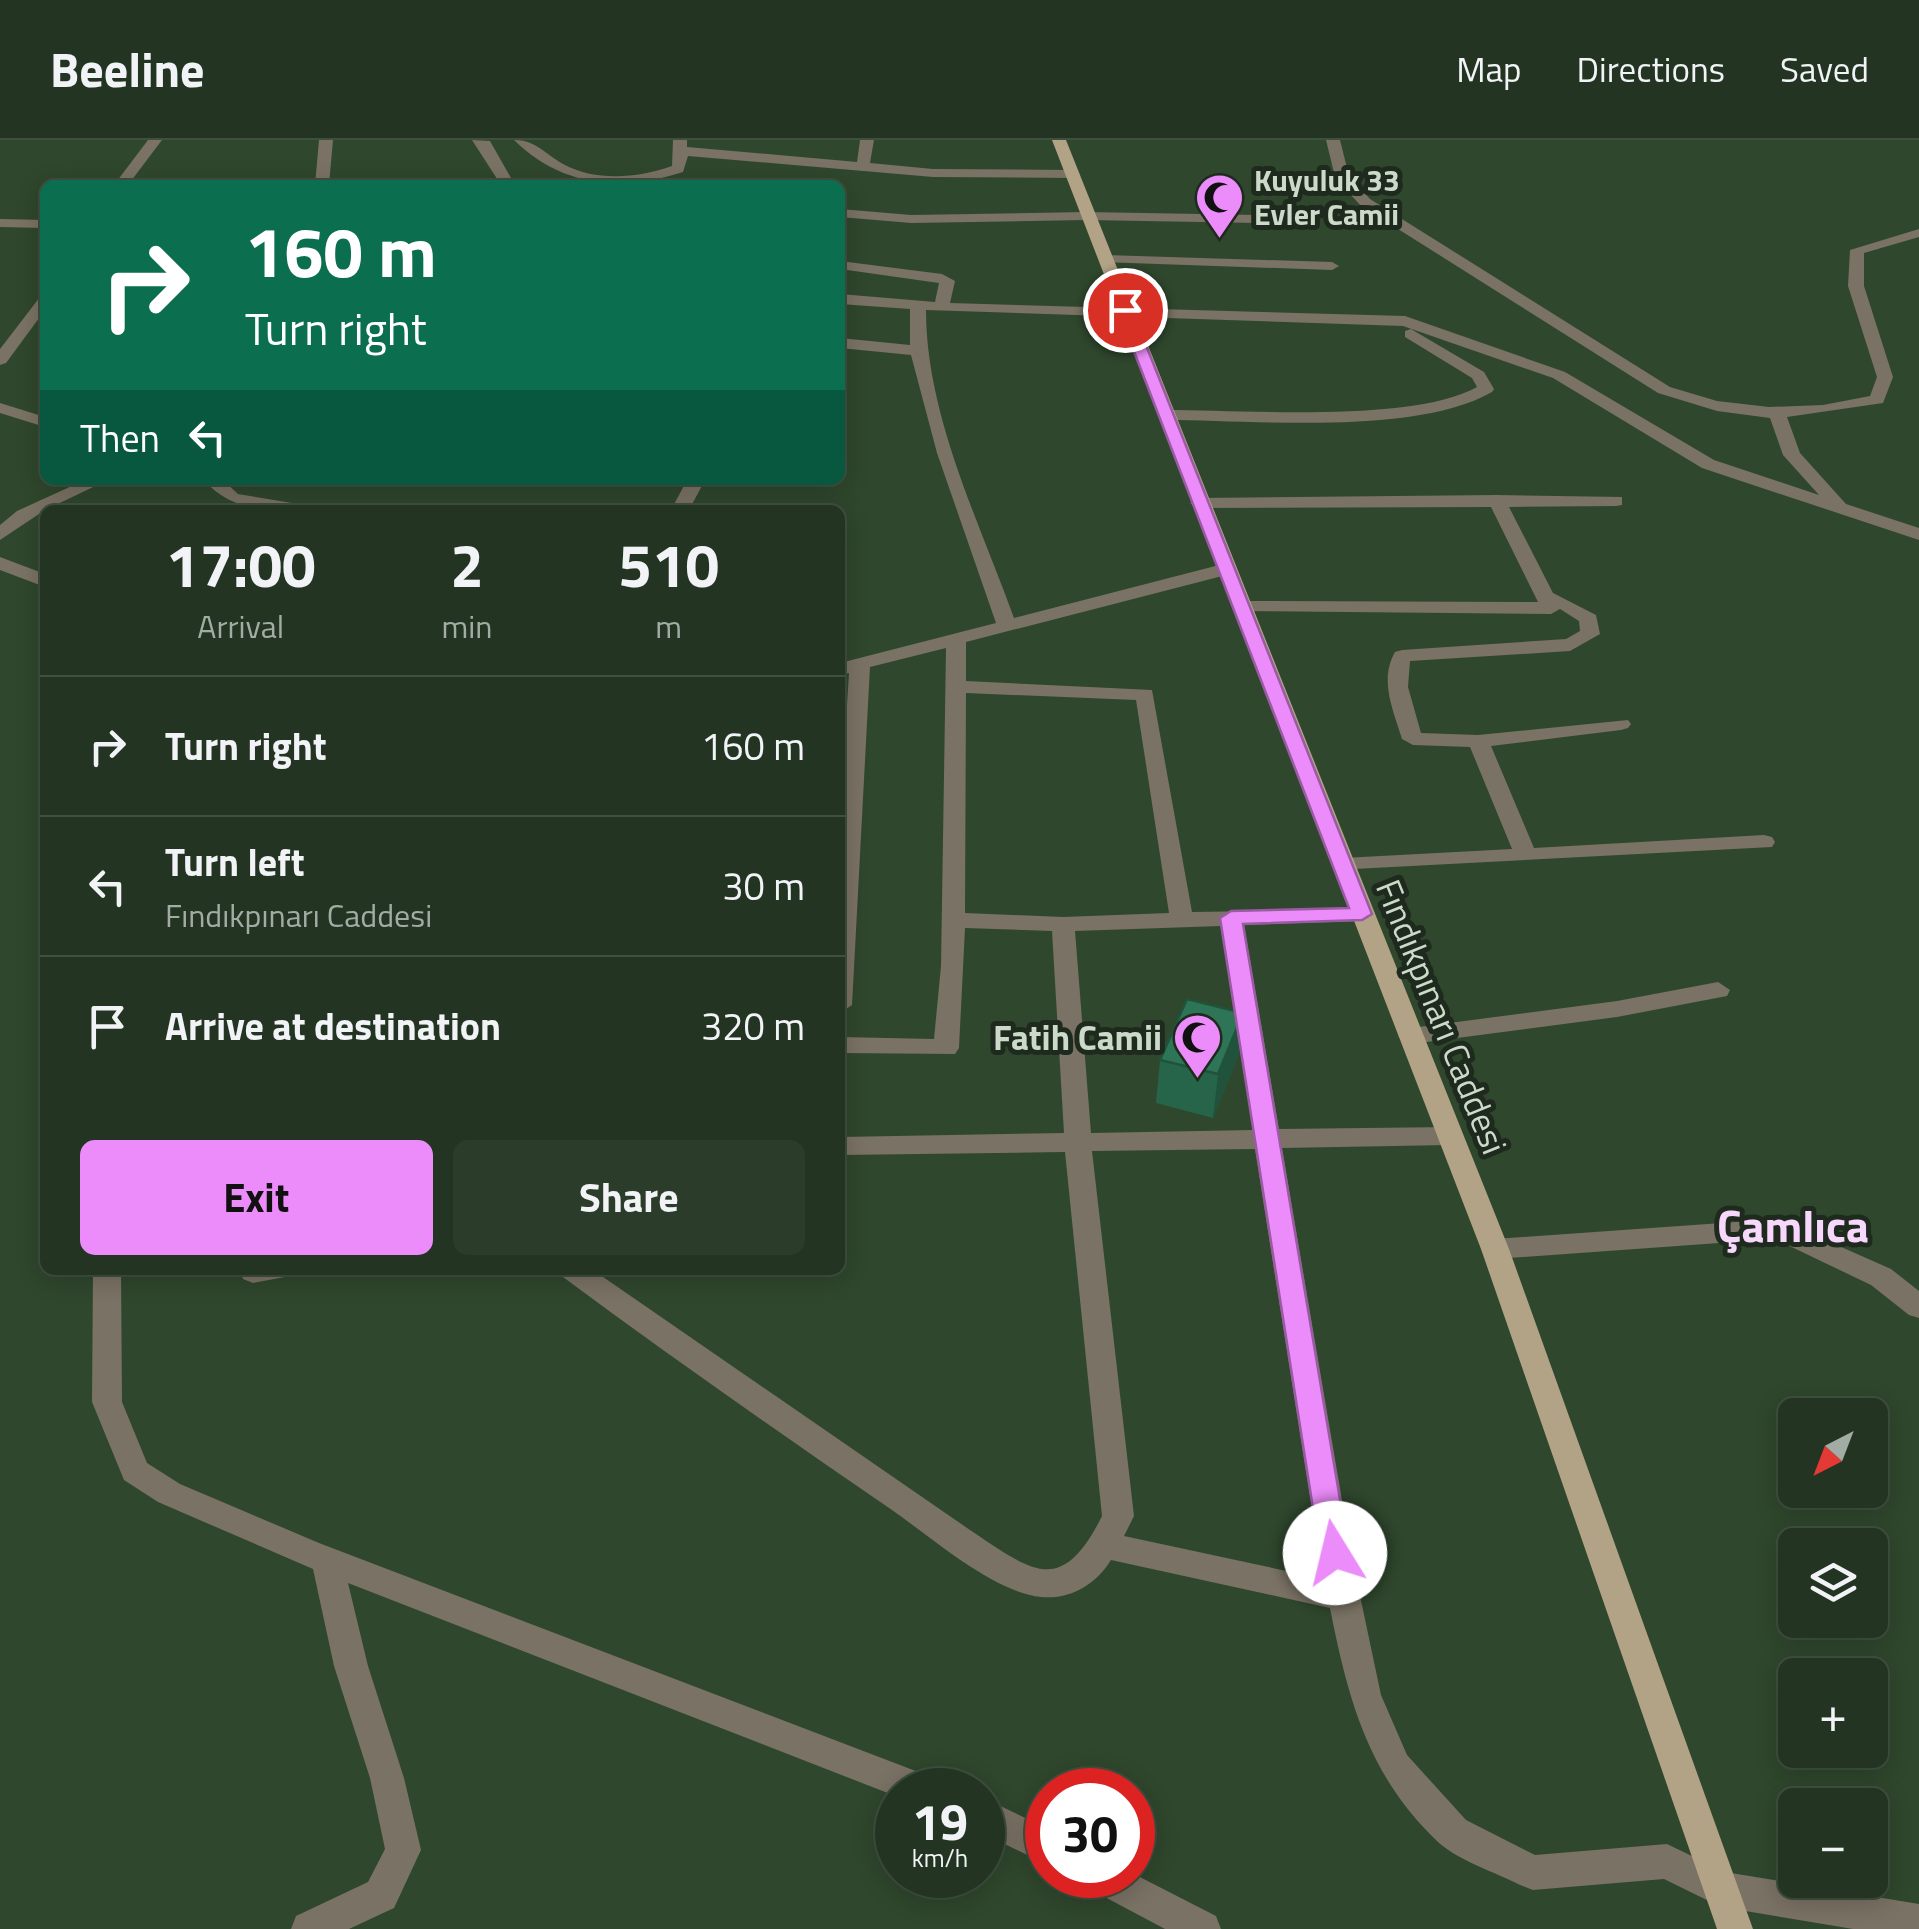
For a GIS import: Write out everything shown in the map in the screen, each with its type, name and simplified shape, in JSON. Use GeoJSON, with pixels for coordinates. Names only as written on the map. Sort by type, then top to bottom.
{"type":"FeatureCollection","features":[{"type":"Feature","properties":{"kind":"main road","name":"Fındıkpınarı Caddesi"},"geometry":{"type":"LineString","coordinates":[[1059,140],[1496,1248],[1735,1929]]}},
{"type":"Feature","properties":{"kind":"street"},"geometry":{"type":"LineString","coordinates":[[125,180],[155,140]]}},
{"type":"Feature","properties":{"kind":"street"},"geometry":{"type":"LineString","coordinates":[[322,180],[326,140]]}},
{"type":"Feature","properties":{"kind":"street"},"geometry":{"type":"LineString","coordinates":[[479,140],[505,180]]}},
{"type":"Feature","properties":{"kind":"street"},"geometry":{"type":"LineString","coordinates":[[522,140],[561,168],[585,177],[620,180],[678,169],[681,145],[863,168],[1073,174]]}},
{"type":"Feature","properties":{"kind":"street"},"geometry":{"type":"LineString","coordinates":[[863,168],[867,140]]}},
{"type":"Feature","properties":{"kind":"street"},"geometry":{"type":"LineString","coordinates":[[1333,140],[1342,177],[1365,202],[1664,390],[1712,408],[1778,415],[1877,400],[1885,377],[1856,286],[1857,250],[1919,233]]}},
{"type":"Feature","properties":{"kind":"street"},"geometry":{"type":"LineString","coordinates":[[845,213],[911,220],[1086,216],[1313,220]]}},
{"type":"Feature","properties":{"kind":"street"},"geometry":{"type":"LineString","coordinates":[[0,223],[40,224]]}},
{"type":"Feature","properties":{"kind":"street"},"geometry":{"type":"LineString","coordinates":[[1106,260],[1332,266]]}},
{"type":"Feature","properties":{"kind":"street"},"geometry":{"type":"LineString","coordinates":[[845,267],[937,277],[947,282],[942,306]]}},
{"type":"Feature","properties":{"kind":"street"},"geometry":{"type":"LineString","coordinates":[[845,298],[918,305],[1406,322],[1559,375],[1708,464],[1919,534]]}},
{"type":"Feature","properties":{"kind":"street"},"geometry":{"type":"LineString","coordinates":[[918,305],[918,351],[946,453],[1007,625]]}},
{"type":"Feature","properties":{"kind":"street"},"geometry":{"type":"LineString","coordinates":[[0,360],[40,307]]}},
{"type":"Feature","properties":{"kind":"street"},"geometry":{"type":"LineString","coordinates":[[1166,415],[1411,412],[1461,404],[1478,398],[1486,389],[1478,374],[1384,320]]}},
{"type":"Feature","properties":{"kind":"street"},"geometry":{"type":"LineString","coordinates":[[845,344],[918,351]]}},
{"type":"Feature","properties":{"kind":"street"},"geometry":{"type":"LineString","coordinates":[[0,408],[40,420]]}},
{"type":"Feature","properties":{"kind":"street"},"geometry":{"type":"LineString","coordinates":[[1778,415],[1792,456],[1842,509]]}},
{"type":"Feature","properties":{"kind":"street"},"geometry":{"type":"LineString","coordinates":[[43,505],[89,485]]}},
{"type":"Feature","properties":{"kind":"street"},"geometry":{"type":"LineString","coordinates":[[1242,607],[1551,608],[1496,500]]}},
{"type":"Feature","properties":{"kind":"street"},"geometry":{"type":"LineString","coordinates":[[1199,503],[1616,500]]}},
{"type":"Feature","properties":{"kind":"street"},"geometry":{"type":"LineString","coordinates":[[0,534],[23,514],[40,506]]}},
{"type":"Feature","properties":{"kind":"street"},"geometry":{"type":"LineString","coordinates":[[0,563],[40,579]]}},
{"type":"Feature","properties":{"kind":"street"},"geometry":{"type":"LineString","coordinates":[[845,836],[850,667],[1227,569]]}},
{"type":"Feature","properties":{"kind":"street"},"geometry":{"type":"LineString","coordinates":[[1543,596],[1566,604],[1590,620],[1590,634],[1570,645],[1402,656],[1396,666],[1398,692],[1414,738],[1478,741],[1621,724]]}},
{"type":"Feature","properties":{"kind":"street"},"geometry":{"type":"LineString","coordinates":[[845,1045],[946,1048],[954,920],[956,639]]}},
{"type":"Feature","properties":{"kind":"street"},"geometry":{"type":"LineString","coordinates":[[956,688],[1145,694],[1182,920]]}},
{"type":"Feature","properties":{"kind":"street"},"geometry":{"type":"LineString","coordinates":[[1478,741],[1525,854]]}},
{"type":"Feature","properties":{"kind":"street"},"geometry":{"type":"LineString","coordinates":[[1343,865],[1764,842]]}},
{"type":"Feature","properties":{"kind":"street"},"geometry":{"type":"LineString","coordinates":[[954,920],[1064,924],[1362,914]]}},
{"type":"Feature","properties":{"kind":"street"},"geometry":{"type":"LineString","coordinates":[[1231,918],[1344,1597],[1364,1695],[1395,1766],[1453,1832],[1533,1873],[1667,1861],[1722,1889],[1919,1922]]}},
{"type":"Feature","properties":{"kind":"street"},"geometry":{"type":"LineString","coordinates":[[580,1275],[703,1366],[984,1556],[1038,1583],[1079,1577],[1093,1565],[1118,1516],[1078,1145],[1064,924]]}},
{"type":"Feature","properties":{"kind":"street"},"geometry":{"type":"LineString","coordinates":[[1411,1036],[1617,1009],[1718,990]]}},
{"type":"Feature","properties":{"kind":"street"},"geometry":{"type":"LineString","coordinates":[[845,1146],[1450,1136]]}},
{"type":"Feature","properties":{"kind":"street"},"geometry":{"type":"LineString","coordinates":[[1496,1248],[1778,1229],[1881,1278],[1919,1307]]}},
{"type":"Feature","properties":{"kind":"street"},"geometry":{"type":"LineString","coordinates":[[107,1275],[107,1402],[135,1471],[169,1492],[327,1560],[875,1772]]}},
{"type":"Feature","properties":{"kind":"street"},"geometry":{"type":"LineString","coordinates":[[1104,1545],[1344,1597]]}},
{"type":"Feature","properties":{"kind":"street"},"geometry":{"type":"LineString","coordinates":[[309,1929],[381,1895],[403,1850],[387,1778],[351,1666],[327,1560]]}},
{"type":"Feature","properties":{"kind":"street"},"geometry":{"type":"LineString","coordinates":[[1144,1898],[1204,1929]]}},
{"type":"Feature","properties":{"kind":"building"},"geometry":{"type":"Polygon","coordinates":[[[1187,999],[1243,1013],[1218,1074],[1160,1060],[1187,999]]]}},
{"type":"Feature","properties":{"kind":"place","name":"Kuyuluk 33 Evler Camii"},"geometry":{"type":"Point","coordinates":[1219,240]}},
{"type":"Feature","properties":{"kind":"place","name":"Fatih Camii"},"geometry":{"type":"Point","coordinates":[1197,1080]}},
{"type":"Feature","properties":{"kind":"district","name":"Çamlıca"},"geometry":{"type":"Point","coordinates":[1793,1226]}},
{"type":"Feature","properties":{"kind":"route"},"geometry":{"type":"LineString","coordinates":[[1125,310],[1362,914],[1231,918],[1335,1553]]}}]}
